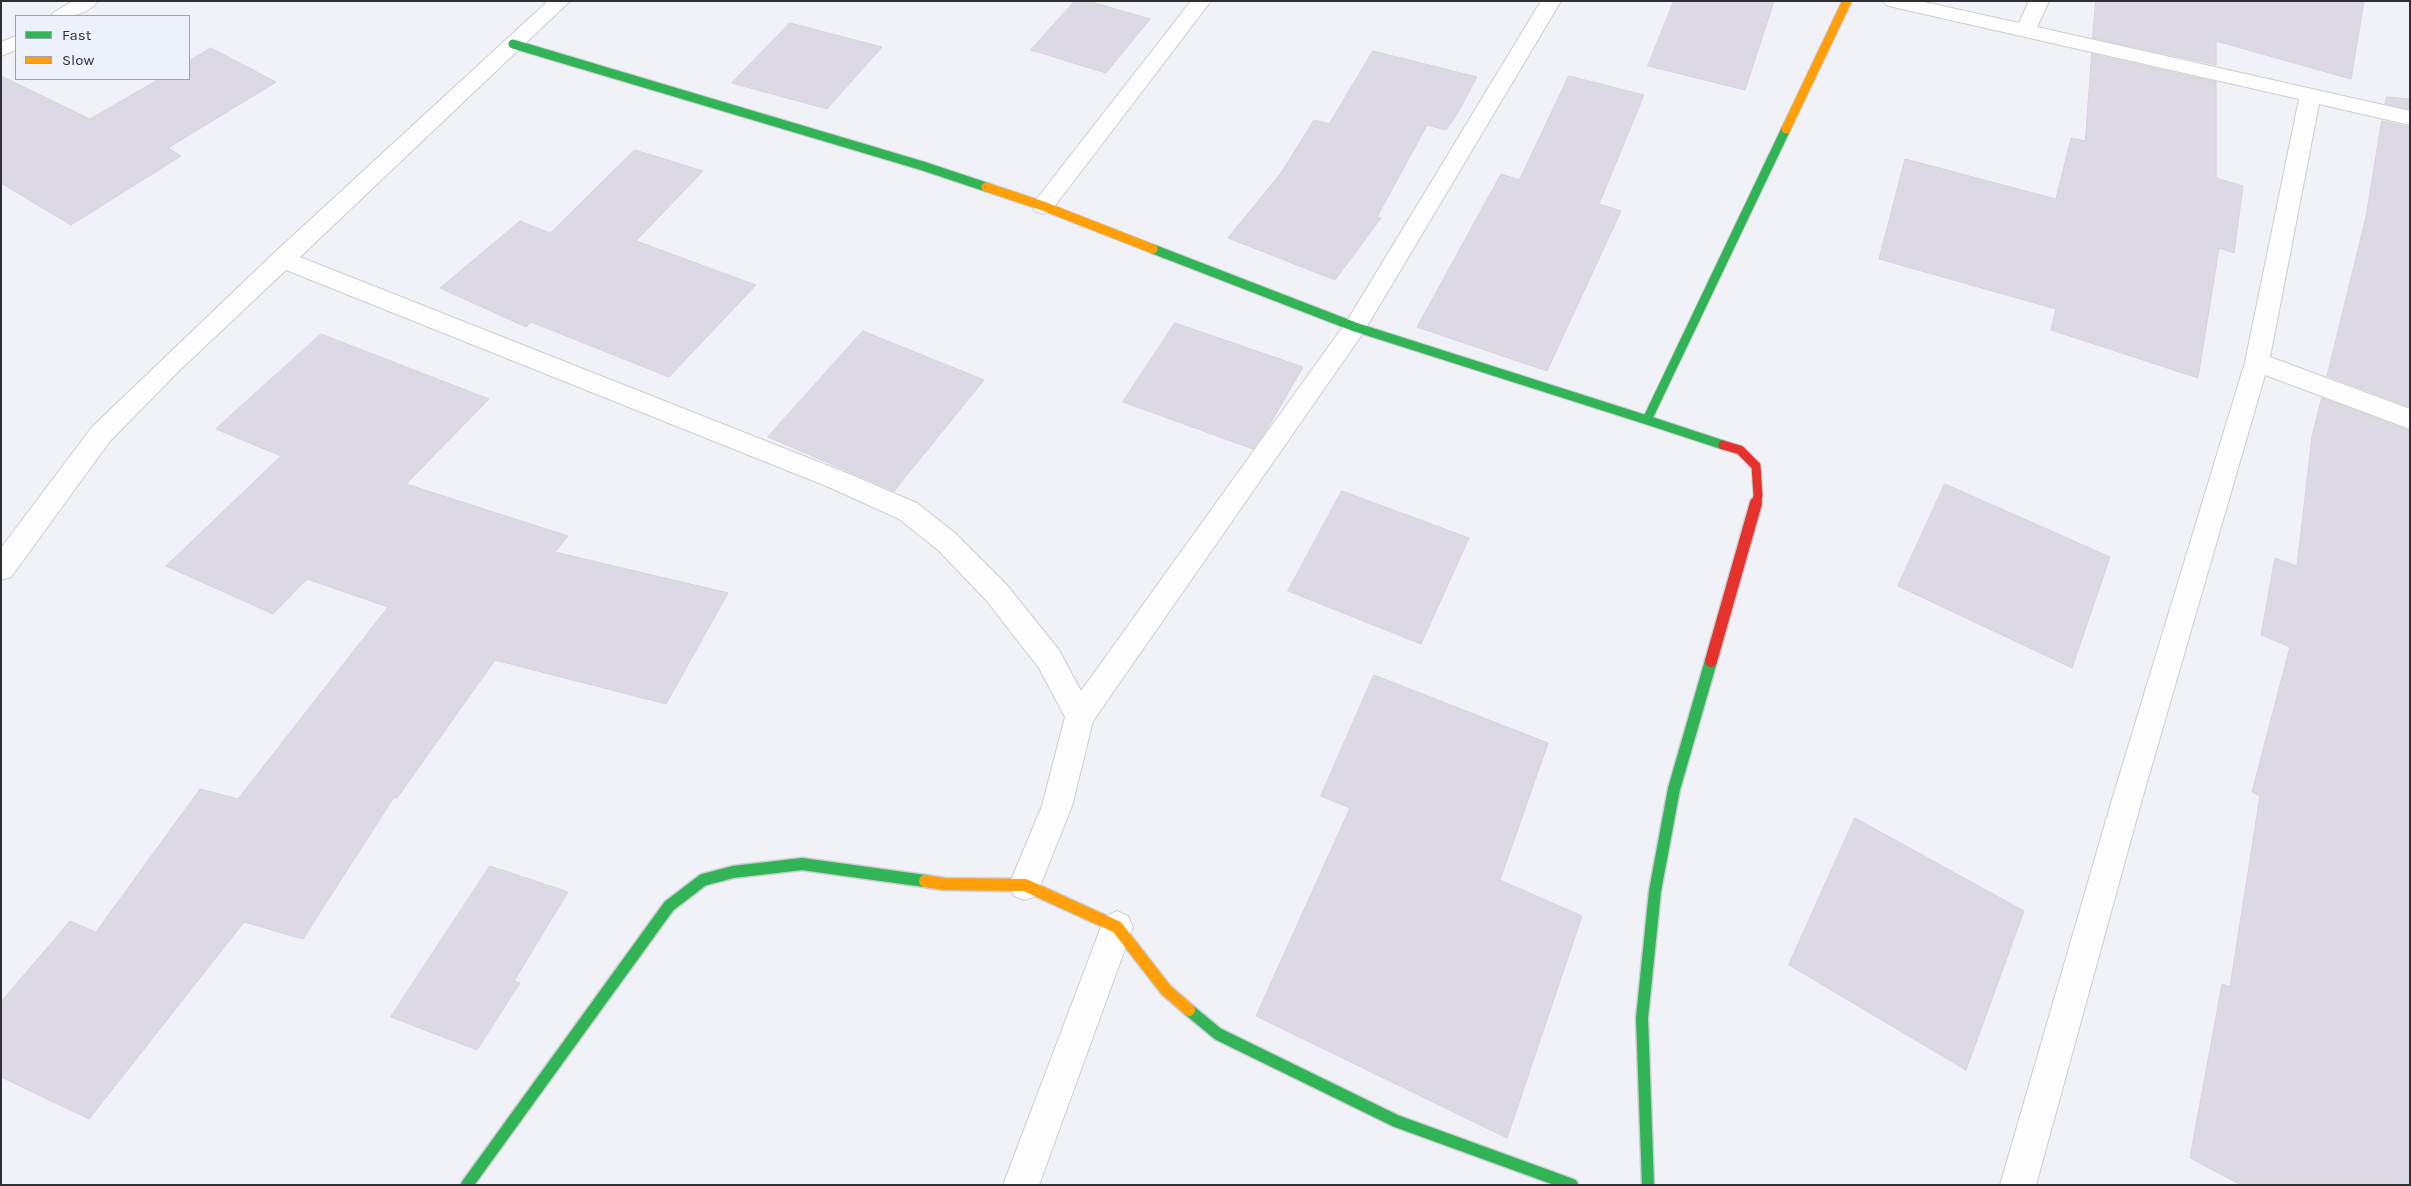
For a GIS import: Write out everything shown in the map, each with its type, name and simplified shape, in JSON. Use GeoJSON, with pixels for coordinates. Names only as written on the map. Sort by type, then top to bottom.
{"type":"FeatureCollection","features":[{"type":"Feature","properties":{"kind":"street"},"geometry":{"type":"LineString","coordinates":[[63,15],[88,1]]}},
{"type":"Feature","properties":{"kind":"street"},"geometry":{"type":"LineString","coordinates":[[1,569],[101,434],[172,363],[282,259],[560,1]]}},
{"type":"Feature","properties":{"kind":"street"},"geometry":{"type":"LineString","coordinates":[[1043,206],[1201,1]]}},
{"type":"Feature","properties":{"kind":"street"},"geometry":{"type":"LineString","coordinates":[[1025,885],[1057,806],[1080,716],[1355,327],[1551,1]]}},
{"type":"Feature","properties":{"kind":"street"},"geometry":{"type":"LineString","coordinates":[[1647,420],[1848,1]]}},
{"type":"Feature","properties":{"kind":"street"},"geometry":{"type":"LineString","coordinates":[[1893,1],[2410,118]]}},
{"type":"Feature","properties":{"kind":"street"},"geometry":{"type":"LineString","coordinates":[[2026,31],[2039,1]]}},
{"type":"Feature","properties":{"kind":"street"},"geometry":{"type":"LineString","coordinates":[[1,50],[15,43]]}},
{"type":"Feature","properties":{"kind":"street"},"geometry":{"type":"LineString","coordinates":[[513,44],[923,166],[1043,206],[1355,327],[1740,450],[1756,466],[1758,496],[1719,639],[1674,790],[1655,891],[1642,1018],[1648,1185]]}},
{"type":"Feature","properties":{"kind":"street"},"geometry":{"type":"LineString","coordinates":[[2018,1185],[2126,803],[2257,362],[2310,96]]}},
{"type":"Feature","properties":{"kind":"street"},"geometry":{"type":"LineString","coordinates":[[282,259],[778,456],[908,511],[947,542],[996,592],[1049,659],[1080,716]]}},
{"type":"Feature","properties":{"kind":"street"},"geometry":{"type":"LineString","coordinates":[[2257,362],[2410,419]]}},
{"type":"Feature","properties":{"kind":"street"},"geometry":{"type":"LineString","coordinates":[[467,1185],[669,906],[703,880],[734,872],[802,864],[944,884],[1025,885],[1117,927],[1166,990],[1218,1034],[1396,1121],[1572,1185]]}},
{"type":"Feature","properties":{"kind":"street"},"geometry":{"type":"LineString","coordinates":[[1021,1185],[1117,927]]}},
{"type":"Feature","properties":{"kind":"building"},"geometry":{"type":"Polygon","coordinates":[[[1075,1],[1088,1],[1150,19],[1106,73],[1031,50],[1075,1]]]}},
{"type":"Feature","properties":{"kind":"building"},"geometry":{"type":"Polygon","coordinates":[[[1674,1],[1774,1],[1745,90],[1648,66],[1674,1]]]}},
{"type":"Feature","properties":{"kind":"building"},"geometry":{"type":"Polygon","coordinates":[[[2096,1],[2364,1],[2351,79],[2216,41],[2216,65],[2093,38],[2096,1]]]}},
{"type":"Feature","properties":{"kind":"building"},"geometry":{"type":"Polygon","coordinates":[[[790,23],[882,47],[827,109],[732,83],[790,23]]]}},
{"type":"Feature","properties":{"kind":"building"},"geometry":{"type":"Polygon","coordinates":[[[211,48],[276,82],[168,148],[181,156],[71,225],[1,183],[1,76],[90,119],[157,80],[190,80],[190,60],[211,48]]]}},
{"type":"Feature","properties":{"kind":"building"},"geometry":{"type":"Polygon","coordinates":[[[1373,51],[1477,77],[1456,116],[1446,130],[1427,125],[1377,217],[1381,218],[1335,280],[1228,238],[1281,173],[1314,120],[1329,124],[1373,51]]]}},
{"type":"Feature","properties":{"kind":"building"},"geometry":{"type":"Polygon","coordinates":[[[2092,54],[2216,82],[2216,178],[2243,186],[2234,253],[2219,248],[2198,378],[2051,330],[2056,309],[1879,259],[1905,159],[2056,199],[2071,138],[2085,141],[2092,54]]]}},
{"type":"Feature","properties":{"kind":"building"},"geometry":{"type":"Polygon","coordinates":[[[1569,76],[1644,95],[1599,204],[1621,211],[1547,371],[1417,327],[1501,174],[1519,180],[1569,76]]]}},
{"type":"Feature","properties":{"kind":"building"},"geometry":{"type":"Polygon","coordinates":[[[2387,97],[2410,99],[2410,109],[2385,104],[2387,97]]]}},
{"type":"Feature","properties":{"kind":"building"},"geometry":{"type":"Polygon","coordinates":[[[2382,121],[2410,127],[2410,407],[2327,376],[2366,217],[2382,121]]]}},
{"type":"Feature","properties":{"kind":"building"},"geometry":{"type":"Polygon","coordinates":[[[635,150],[703,171],[636,241],[756,285],[669,377],[531,322],[526,327],[440,288],[520,221],[550,233],[635,150]]]}},
{"type":"Feature","properties":{"kind":"building"},"geometry":{"type":"Polygon","coordinates":[[[1175,323],[1303,367],[1269,426],[1253,449],[1123,402],[1175,323]]]}},
{"type":"Feature","properties":{"kind":"building"},"geometry":{"type":"Polygon","coordinates":[[[863,331],[984,380],[894,491],[768,437],[863,331]]]}},
{"type":"Feature","properties":{"kind":"building"},"geometry":{"type":"Polygon","coordinates":[[[321,334],[489,399],[406,484],[568,536],[555,552],[728,593],[666,704],[495,660],[397,798],[394,797],[303,939],[244,922],[89,1119],[1,1077],[1,1002],[70,921],[96,932],[200,789],[238,799],[388,607],[307,579],[273,614],[166,566],[281,456],[216,429],[321,334]]]}},
{"type":"Feature","properties":{"kind":"building"},"geometry":{"type":"Polygon","coordinates":[[[2322,398],[2410,431],[2410,1185],[2241,1185],[2190,1158],[2222,984],[2230,987],[2260,796],[2252,792],[2290,647],[2261,635],[2275,558],[2297,566],[2312,437],[2322,398]]]}},
{"type":"Feature","properties":{"kind":"building"},"geometry":{"type":"Polygon","coordinates":[[[1945,484],[2110,557],[2072,668],[1898,586],[1945,484]]]}},
{"type":"Feature","properties":{"kind":"building"},"geometry":{"type":"Polygon","coordinates":[[[1342,491],[1469,538],[1421,644],[1288,591],[1342,491]]]}},
{"type":"Feature","properties":{"kind":"building"},"geometry":{"type":"Polygon","coordinates":[[[1374,675],[1548,743],[1500,880],[1582,916],[1507,1138],[1256,1016],[1350,808],[1321,796],[1374,675]]]}},
{"type":"Feature","properties":{"kind":"building"},"geometry":{"type":"Polygon","coordinates":[[[1855,818],[2024,911],[1966,1070],[1789,965],[1855,818]]]}},
{"type":"Feature","properties":{"kind":"building"},"geometry":{"type":"Polygon","coordinates":[[[490,866],[568,892],[514,981],[520,983],[477,1050],[391,1017],[490,866]]]}},
{"type":"Feature","properties":{"kind":"traffic: fast"},"geometry":{"type":"LineString","coordinates":[[513,44],[923,166],[986,187]]}},
{"type":"Feature","properties":{"kind":"traffic: fast"},"geometry":{"type":"LineString","coordinates":[[1723,445],[1647,420],[1786,129]]}},
{"type":"Feature","properties":{"kind":"traffic: fast"},"geometry":{"type":"LineString","coordinates":[[1153,249],[1355,327],[1647,420]]}},
{"type":"Feature","properties":{"kind":"traffic: fast"},"geometry":{"type":"LineString","coordinates":[[1648,1185],[1642,1018],[1655,891],[1674,789],[1711,661]]}},
{"type":"Feature","properties":{"kind":"traffic: fast"},"geometry":{"type":"LineString","coordinates":[[467,1185],[669,906],[703,880],[733,872],[802,864],[925,881]]}},
{"type":"Feature","properties":{"kind":"traffic: fast"},"geometry":{"type":"LineString","coordinates":[[1189,1010],[1218,1034],[1396,1121],[1572,1185]]}},
{"type":"Feature","properties":{"kind":"traffic: slow"},"geometry":{"type":"LineString","coordinates":[[1786,129],[1847,1]]}},
{"type":"Feature","properties":{"kind":"traffic: slow"},"geometry":{"type":"LineString","coordinates":[[986,187],[1043,206],[1153,249]]}},
{"type":"Feature","properties":{"kind":"traffic: slow"},"geometry":{"type":"LineString","coordinates":[[925,881],[944,884],[1025,885],[1117,927],[1166,990],[1189,1010]]}},
{"type":"Feature","properties":{"kind":"traffic: jam"},"geometry":{"type":"LineString","coordinates":[[1711,661],[1758,496],[1756,466],[1740,450],[1723,445]]}}]}
